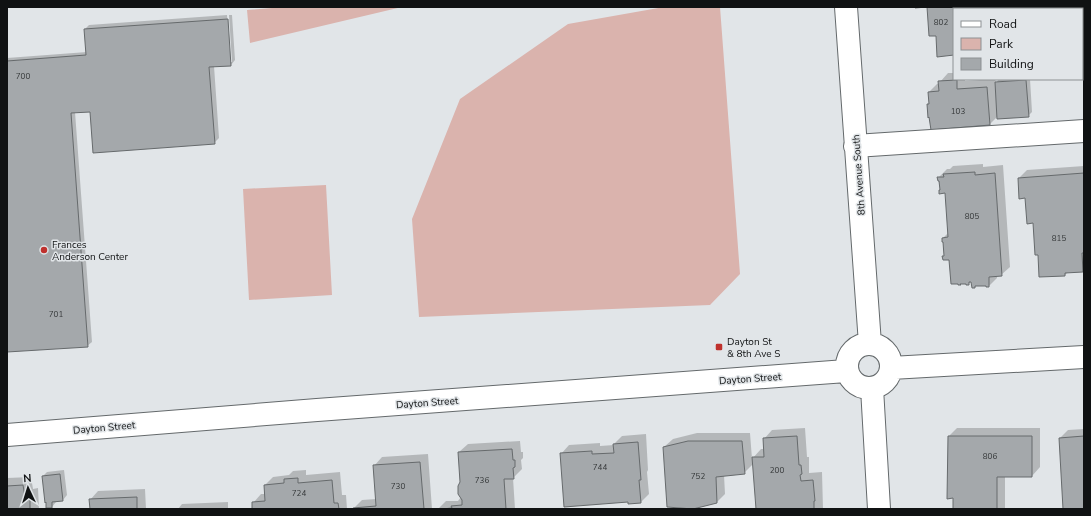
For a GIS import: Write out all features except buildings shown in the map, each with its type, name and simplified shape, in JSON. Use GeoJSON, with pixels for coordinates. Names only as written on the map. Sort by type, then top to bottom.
{"type":"FeatureCollection","features":[{"type":"Feature","properties":{"kind":"street","name":"8th Avenue South"},"geometry":{"type":"LineString","coordinates":[[846,7],[870,344]]}},
{"type":"Feature","properties":{"kind":"street"},"geometry":{"type":"LineString","coordinates":[[855,146],[1084,131]]}},
{"type":"Feature","properties":{"kind":"street"},"geometry":{"type":"LineString","coordinates":[[870,344],[878,346],[885,351],[890,359],[891,368],[888,377],[882,385],[872,388],[862,388],[852,382],[846,371],[846,362],[850,352],[859,346],[870,344]]}},
{"type":"Feature","properties":{"kind":"street"},"geometry":{"type":"LineString","coordinates":[[891,368],[1084,357]]}},
{"type":"Feature","properties":{"kind":"street","name":"Dayton Street"},"geometry":{"type":"LineString","coordinates":[[7,435],[317,410],[846,371]]}},
{"type":"Feature","properties":{"kind":"street"},"geometry":{"type":"LineString","coordinates":[[872,388],[880,509]]}},
{"type":"Feature","properties":{"kind":"green space"},"geometry":{"type":"Polygon","coordinates":[[[284,7],[402,7],[250,43],[247,10],[284,7]]]}},
{"type":"Feature","properties":{"kind":"green space"},"geometry":{"type":"Polygon","coordinates":[[[664,7],[720,7],[740,274],[710,305],[419,317],[412,219],[460,99],[568,24],[664,7]]]}},
{"type":"Feature","properties":{"kind":"green space"},"geometry":{"type":"Polygon","coordinates":[[[326,185],[332,295],[249,300],[243,189],[326,185]]]}},
{"type":"Feature","properties":{"kind":"place","name":"Frances Anderson Center"},"geometry":{"type":"Point","coordinates":[44,250]}},
{"type":"Feature","properties":{"kind":"place","name":"Dayton St & 8th Ave S"},"geometry":{"type":"Point","coordinates":[719,347]}}]}
